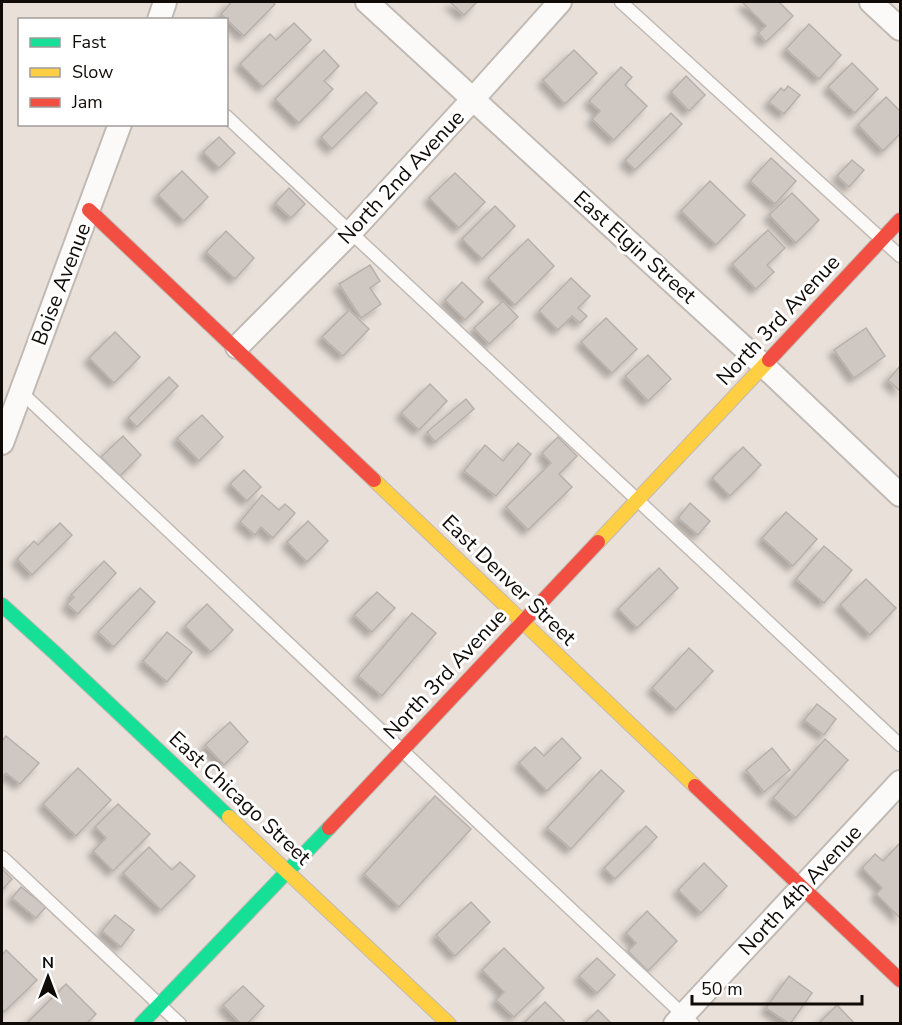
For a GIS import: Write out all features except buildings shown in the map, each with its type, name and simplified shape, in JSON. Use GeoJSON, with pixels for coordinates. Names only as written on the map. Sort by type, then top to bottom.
{"type":"FeatureCollection","features":[{"type":"Feature","properties":{"kind":"street"},"geometry":{"type":"LineString","coordinates":[[160,18],[165,2]]}},
{"type":"Feature","properties":{"kind":"street","name":"East Elgin Street"},"geometry":{"type":"LineString","coordinates":[[367,2],[764,366],[900,495]]}},
{"type":"Feature","properties":{"kind":"street","name":"North 2nd Avenue"},"geometry":{"type":"LineString","coordinates":[[237,347],[351,232],[560,2]]}},
{"type":"Feature","properties":{"kind":"street"},"geometry":{"type":"LineString","coordinates":[[871,2],[900,29]]}},
{"type":"Feature","properties":{"kind":"street","name":"Boise Avenue"},"geometry":{"type":"LineString","coordinates":[[2,443],[119,126]]}},
{"type":"Feature","properties":{"kind":"street","name":"East Denver Street"},"geometry":{"type":"LineString","coordinates":[[89,210],[237,347],[900,980]]}},
{"type":"Feature","properties":{"kind":"street","name":"North 3rd Avenue"},"geometry":{"type":"LineString","coordinates":[[141,1023],[288,872],[900,220]]}},
{"type":"Feature","properties":{"kind":"street","name":"East Chicago Street"},"geometry":{"type":"LineString","coordinates":[[2,605],[448,1023]]}},
{"type":"Feature","properties":{"kind":"street","name":"North 4th Avenue"},"geometry":{"type":"LineString","coordinates":[[684,1020],[900,782]]}},
{"type":"Feature","properties":{"kind":"lane"},"geometry":{"type":"LineString","coordinates":[[621,2],[900,256]]}},
{"type":"Feature","properties":{"kind":"lane"},"geometry":{"type":"LineString","coordinates":[[228,118],[900,745]]}},
{"type":"Feature","properties":{"kind":"lane"},"geometry":{"type":"LineString","coordinates":[[21,392],[402,750],[684,1020]]}},
{"type":"Feature","properties":{"kind":"lane"},"geometry":{"type":"LineString","coordinates":[[2,857],[180,1023]]}},
{"type":"Feature","properties":{"kind":"traffic: fast"},"geometry":{"type":"LineString","coordinates":[[2,605],[229,817]]}},
{"type":"Feature","properties":{"kind":"traffic: fast"},"geometry":{"type":"LineString","coordinates":[[141,1024],[329,828]]}},
{"type":"Feature","properties":{"kind":"traffic: slow"},"geometry":{"type":"LineString","coordinates":[[598,542],[769,360]]}},
{"type":"Feature","properties":{"kind":"traffic: slow"},"geometry":{"type":"LineString","coordinates":[[374,480],[695,786]]}},
{"type":"Feature","properties":{"kind":"traffic: slow"},"geometry":{"type":"LineString","coordinates":[[229,817],[449,1024]]}},
{"type":"Feature","properties":{"kind":"traffic: jam"},"geometry":{"type":"LineString","coordinates":[[89,210],[374,480]]}},
{"type":"Feature","properties":{"kind":"traffic: jam"},"geometry":{"type":"LineString","coordinates":[[769,360],[900,220]]}},
{"type":"Feature","properties":{"kind":"traffic: jam"},"geometry":{"type":"LineString","coordinates":[[329,828],[598,542]]}},
{"type":"Feature","properties":{"kind":"traffic: jam"},"geometry":{"type":"LineString","coordinates":[[695,786],[900,980]]}}]}
